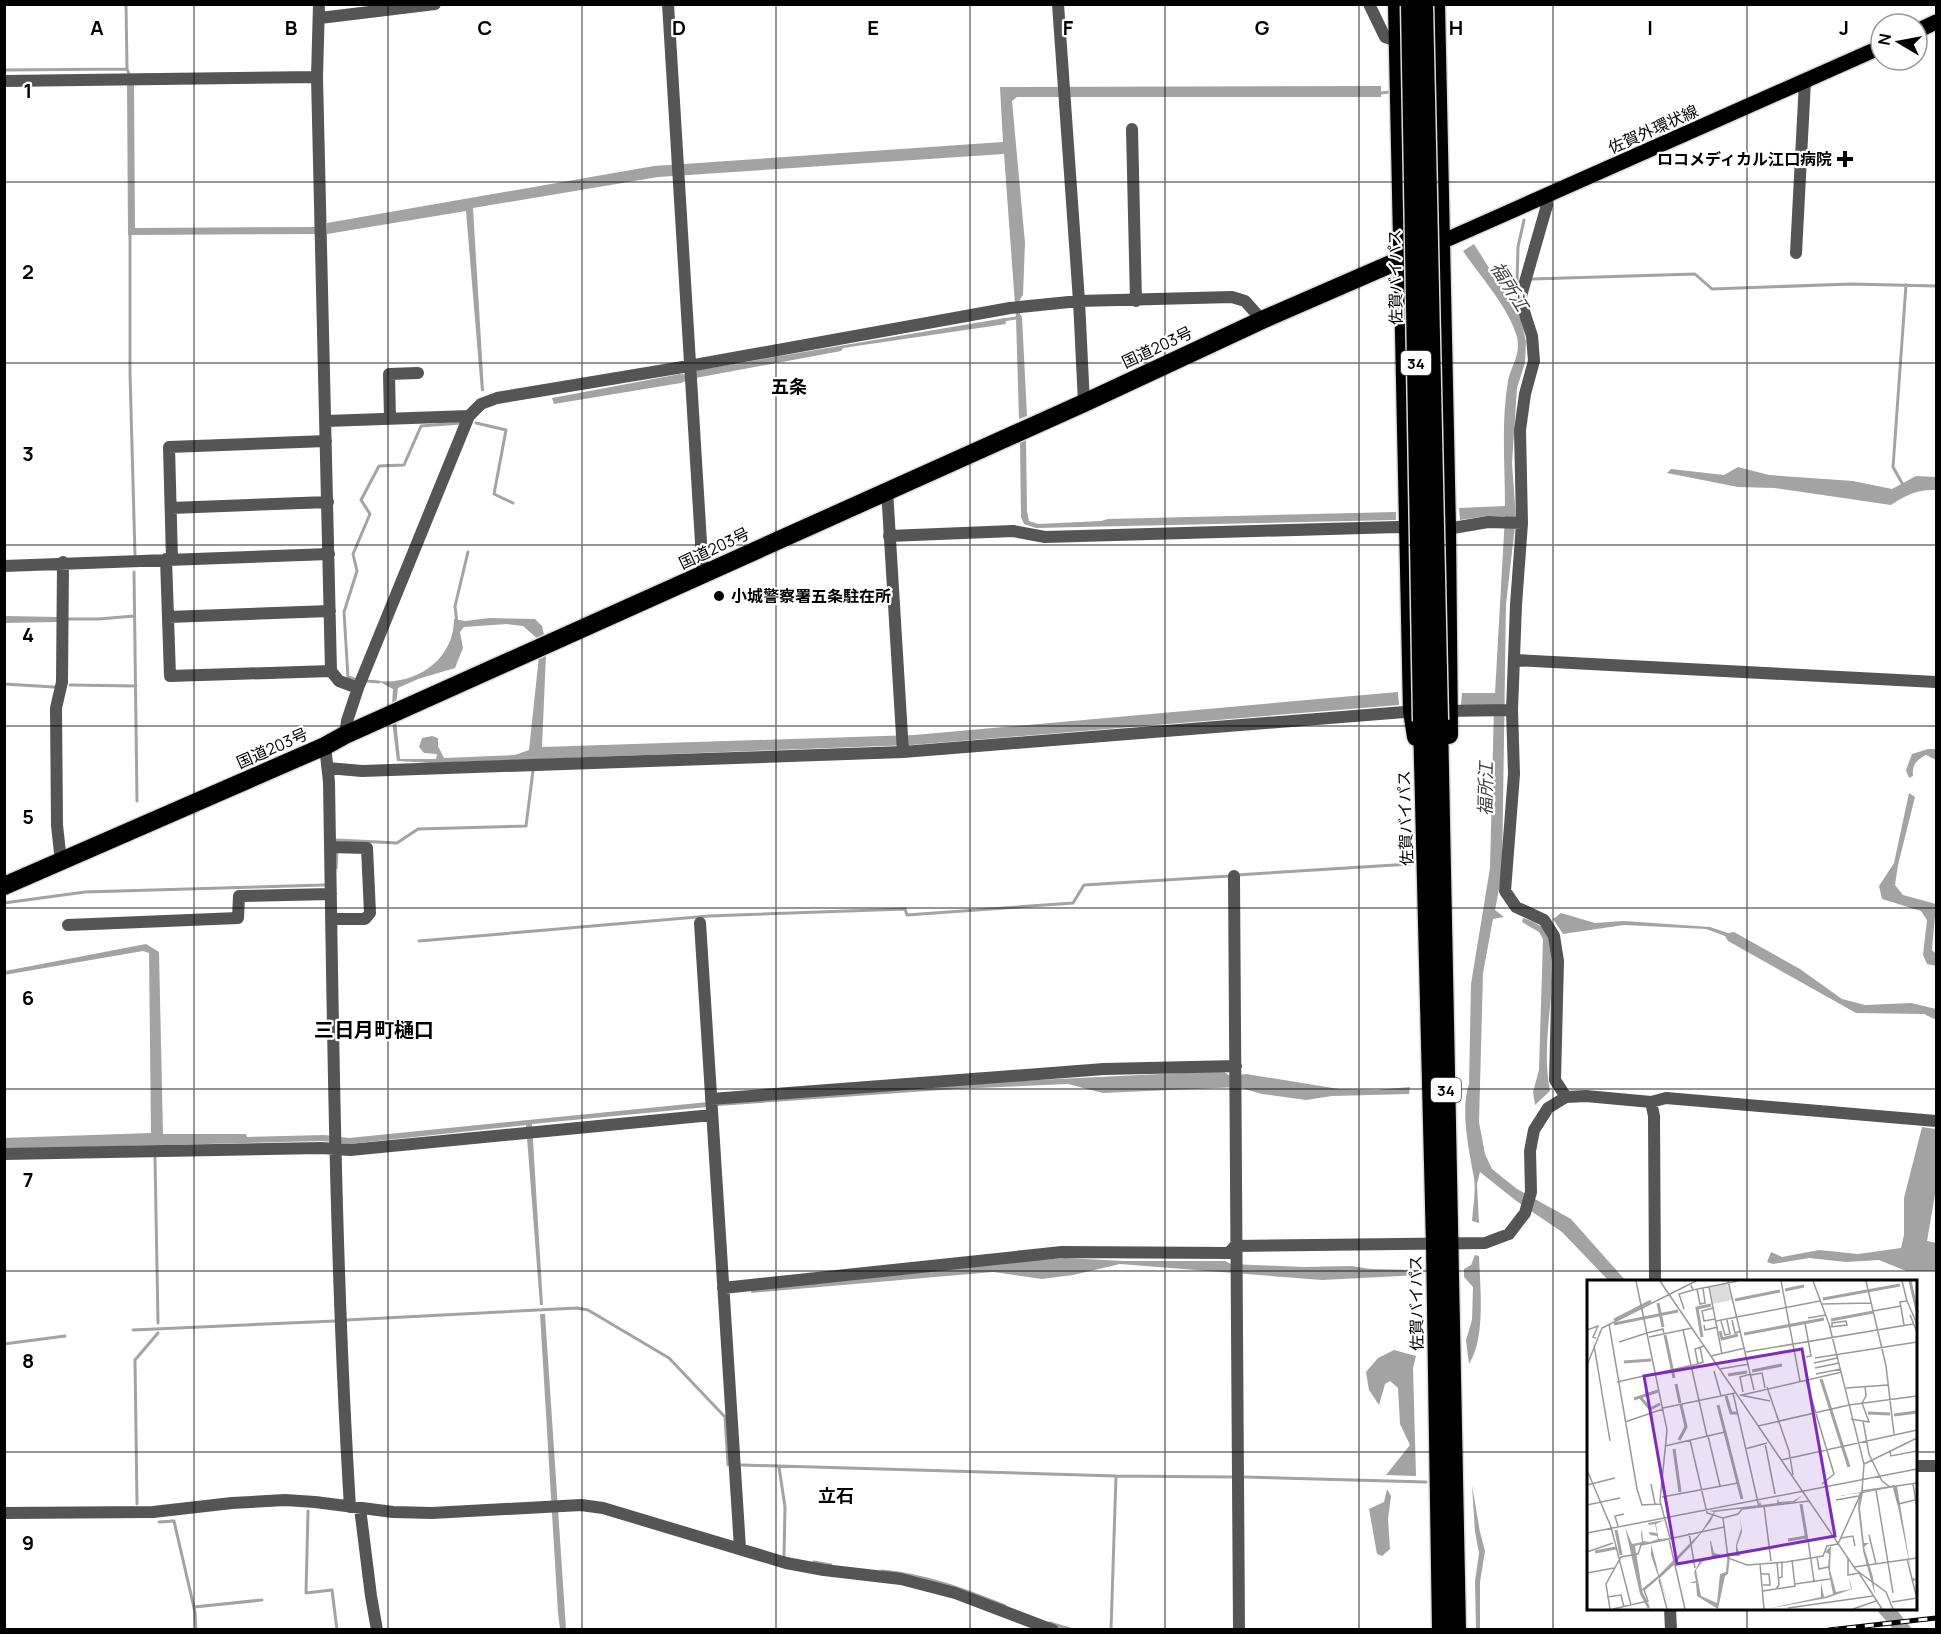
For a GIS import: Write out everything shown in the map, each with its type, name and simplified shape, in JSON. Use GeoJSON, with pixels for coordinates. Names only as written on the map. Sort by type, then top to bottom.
{"type":"FeatureCollection","features":[{"type":"Feature","properties":{"kind":"highway"},"geometry":{"type":"LineString","coordinates":[[1397,4],[1409,529],[1430,716]]}},
{"type":"Feature","properties":{"kind":"highway","name":"佐賀バイパス"},"geometry":{"type":"LineString","coordinates":[[1410,4],[1430,716],[1441,884],[1446,1458],[1442,1629]]}},
{"type":"Feature","properties":{"kind":"highway","name":"佐賀バイパス"},"geometry":{"type":"LineString","coordinates":[[1424,4],[1430,716],[1422,784],[1443,1244]]}},
{"type":"Feature","properties":{"kind":"highway"},"geometry":{"type":"LineString","coordinates":[[1430,716],[1447,529],[1439,243],[1436,4]]}},
{"type":"Feature","properties":{"kind":"highway","name":"国道203号"},"geometry":{"type":"LineString","coordinates":[[4,886],[325,746],[887,490],[1084,403],[1262,320],[1439,243]]}},
{"type":"Feature","properties":{"kind":"highway","name":"佐賀バイパス"},"geometry":{"type":"LineString","coordinates":[[1446,1458],[1457,1629]]}},
{"type":"Feature","properties":{"kind":"main road","name":"佐賀外環状線"},"geometry":{"type":"LineString","coordinates":[[1439,243],[1869,52]]}},
{"type":"Feature","properties":{"kind":"street"},"geometry":{"type":"LineString","coordinates":[[319,4],[317,77],[331,671],[339,681],[358,688]]}},
{"type":"Feature","properties":{"kind":"street"},"geometry":{"type":"LineString","coordinates":[[320,18],[435,4]]}},
{"type":"Feature","properties":{"kind":"street"},"geometry":{"type":"LineString","coordinates":[[668,4],[703,575]]}},
{"type":"Feature","properties":{"kind":"street"},"geometry":{"type":"LineString","coordinates":[[1058,4],[1084,403]]}},
{"type":"Feature","properties":{"kind":"street"},"geometry":{"type":"LineString","coordinates":[[1369,4],[1384,37],[1397,41]]}},
{"type":"Feature","properties":{"kind":"street"},"geometry":{"type":"LineString","coordinates":[[4,81],[317,77]]}},
{"type":"Feature","properties":{"kind":"street"},"geometry":{"type":"LineString","coordinates":[[1796,254],[1805,81]]}},
{"type":"Feature","properties":{"kind":"street"},"geometry":{"type":"LineString","coordinates":[[1132,129],[1136,301]]}},
{"type":"Feature","properties":{"kind":"street"},"geometry":{"type":"LineString","coordinates":[[1545,197],[1547,205],[1521,296],[1534,346],[1534,361],[1525,394],[1520,430],[1522,523],[1512,710],[1514,774],[1505,891],[1516,907],[1544,920],[1554,936],[1558,961],[1555,1080],[1566,1097]]}},
{"type":"Feature","properties":{"kind":"street"},"geometry":{"type":"LineString","coordinates":[[345,735],[347,721],[358,688],[469,416],[481,404],[497,398],[690,366],[1016,307],[1079,301],[1232,297],[1245,301],[1262,320]]}},
{"type":"Feature","properties":{"kind":"street"},"geometry":{"type":"LineString","coordinates":[[390,419],[389,374],[418,373]]}},
{"type":"Feature","properties":{"kind":"street"},"geometry":{"type":"LineString","coordinates":[[326,422],[469,416]]}},
{"type":"Feature","properties":{"kind":"street"},"geometry":{"type":"LineString","coordinates":[[326,441],[169,447],[171,508],[168,617],[170,676],[331,671]]}},
{"type":"Feature","properties":{"kind":"street"},"geometry":{"type":"LineString","coordinates":[[887,490],[903,752]]}},
{"type":"Feature","properties":{"kind":"street"},"geometry":{"type":"LineString","coordinates":[[171,508],[328,502]]}},
{"type":"Feature","properties":{"kind":"street"},"geometry":{"type":"LineString","coordinates":[[1447,529],[1488,522],[1522,523]]}},
{"type":"Feature","properties":{"kind":"street"},"geometry":{"type":"LineString","coordinates":[[889,536],[1013,531],[1045,537],[1398,527],[1409,529]]}},
{"type":"Feature","properties":{"kind":"street"},"geometry":{"type":"LineString","coordinates":[[4,566],[63,562],[329,554]]}},
{"type":"Feature","properties":{"kind":"street"},"geometry":{"type":"LineString","coordinates":[[62,861],[57,825],[56,708],[62,682],[63,562]]}},
{"type":"Feature","properties":{"kind":"street"},"geometry":{"type":"LineString","coordinates":[[168,617],[330,611]]}},
{"type":"Feature","properties":{"kind":"street"},"geometry":{"type":"LineString","coordinates":[[1514,660],[1936,682]]}},
{"type":"Feature","properties":{"kind":"street"},"geometry":{"type":"LineString","coordinates":[[328,768],[362,771],[903,752],[1512,710]]}},
{"type":"Feature","properties":{"kind":"street"},"geometry":{"type":"LineString","coordinates":[[325,746],[336,847],[331,919],[335,1132],[341,1282],[340,1332],[355,1508],[377,1629]]}},
{"type":"Feature","properties":{"kind":"street"},"geometry":{"type":"LineString","coordinates":[[331,919],[365,918],[370,913],[367,848],[336,847]]}},
{"type":"Feature","properties":{"kind":"street"},"geometry":{"type":"LineString","coordinates":[[1234,876],[1239,1629]]}},
{"type":"Feature","properties":{"kind":"street"},"geometry":{"type":"LineString","coordinates":[[68,925],[238,918],[239,896],[331,894]]}},
{"type":"Feature","properties":{"kind":"street"},"geometry":{"type":"LineString","coordinates":[[700,923],[740,1548]]}},
{"type":"Feature","properties":{"kind":"street"},"geometry":{"type":"LineString","coordinates":[[711,1099],[1104,1070],[1236,1070]]}},
{"type":"Feature","properties":{"kind":"street"},"geometry":{"type":"LineString","coordinates":[[723,1288],[1062,1252],[1229,1252],[1235,1246],[1485,1244],[1509,1234],[1525,1213],[1531,1192],[1530,1151],[1534,1130],[1548,1108],[1566,1097],[1586,1096],[1651,1102],[1666,1098],[1936,1121]]}},
{"type":"Feature","properties":{"kind":"street"},"geometry":{"type":"LineString","coordinates":[[1651,1102],[1654,1116],[1655,1280]]}},
{"type":"Feature","properties":{"kind":"street"},"geometry":{"type":"LineString","coordinates":[[4,1154],[321,1148],[350,1150],[712,1114]]}},
{"type":"Feature","properties":{"kind":"street"},"geometry":{"type":"LineString","coordinates":[[1917,1466],[1936,1466]]}},
{"type":"Feature","properties":{"kind":"street"},"geometry":{"type":"LineString","coordinates":[[4,1513],[153,1512],[231,1503],[285,1500],[393,1512],[581,1505],[603,1508],[786,1563],[901,1579],[955,1593],[1053,1629]]}},
{"type":"Feature","properties":{"kind":"street"},"geometry":{"type":"LineString","coordinates":[[1670,1610],[1671,1629]]}},
{"type":"Feature","properties":{"kind":"shaded area"},"geometry":{"type":"Polygon","coordinates":[[[127,83],[134,83],[135,228],[318,227],[318,234],[128,235],[127,83]]]}},
{"type":"Feature","properties":{"kind":"shaded area"},"geometry":{"type":"Polygon","coordinates":[[[1381,86],[1381,97],[1017,97],[1012,101],[1025,243],[1023,295],[1018,306],[1022,317],[1027,416],[1019,419],[1016,318],[1004,154],[658,177],[473,208],[484,391],[481,391],[466,211],[327,234],[327,223],[654,166],[1003,142],[1000,87],[1381,86]]]}},
{"type":"Feature","properties":{"kind":"shaded area"},"geometry":{"type":"Polygon","coordinates":[[[1474,244],[1521,319],[1526,342],[1525,363],[1517,388],[1512,463],[1516,518],[1506,604],[1502,873],[1495,910],[1504,917],[1493,919],[1483,973],[1479,1122],[1485,1154],[1492,1169],[1517,1189],[1571,1219],[1625,1280],[1608,1280],[1562,1232],[1515,1200],[1480,1172],[1477,1184],[1479,1223],[1472,1221],[1475,1183],[1466,1131],[1465,1106],[1469,1084],[1471,984],[1490,868],[1494,706],[1461,705],[1462,693],[1495,693],[1505,516],[1460,520],[1459,508],[1505,506],[1505,412],[1509,375],[1517,355],[1518,344],[1508,315],[1463,251],[1474,244]]]}},
{"type":"Feature","properties":{"kind":"shaded area"},"geometry":{"type":"Polygon","coordinates":[[[1005,318],[1006,324],[843,348],[841,351],[690,379],[681,383],[554,404],[552,398],[680,374],[689,375],[697,370],[1005,318]]]}},
{"type":"Feature","properties":{"kind":"shaded area"},"geometry":{"type":"Polygon","coordinates":[[[1026,439],[1027,511],[1029,521],[1038,524],[1108,519],[1396,512],[1396,520],[1036,528],[1024,524],[1021,517],[1020,441],[1026,439]]]}},
{"type":"Feature","properties":{"kind":"shaded area"},"geometry":{"type":"Polygon","coordinates":[[[1738,467],[1769,475],[1853,481],[1892,489],[1916,476],[1936,477],[1936,490],[1912,493],[1891,505],[1774,488],[1738,487],[1667,473],[1671,469],[1724,475],[1738,467]]]}},
{"type":"Feature","properties":{"kind":"shaded area"},"geometry":{"type":"Polygon","coordinates":[[[5,616],[58,617],[57,622],[5,623],[5,616]]]}},
{"type":"Feature","properties":{"kind":"shaded area"},"geometry":{"type":"Polygon","coordinates":[[[490,618],[535,619],[542,626],[544,635],[538,639],[523,626],[507,624],[464,627],[460,632],[463,648],[455,668],[418,679],[398,688],[396,704],[392,705],[393,689],[378,681],[406,679],[430,667],[447,647],[454,619],[465,621],[490,618]]]}},
{"type":"Feature","properties":{"kind":"shaded area"},"geometry":{"type":"Polygon","coordinates":[[[546,654],[542,747],[914,735],[1398,692],[1399,705],[911,745],[433,763],[397,761],[392,721],[396,720],[400,759],[436,759],[437,754],[424,753],[419,747],[422,738],[432,736],[438,738],[438,746],[444,758],[515,755],[529,750],[539,656],[546,654]]]}},
{"type":"Feature","properties":{"kind":"shaded area"},"geometry":{"type":"Polygon","coordinates":[[[1936,749],[1936,760],[1926,755],[1917,761],[1913,769],[1913,776],[1909,778],[1906,770],[1912,754],[1936,749]]]}},
{"type":"Feature","properties":{"kind":"shaded area"},"geometry":{"type":"Polygon","coordinates":[[[1909,793],[1915,797],[1895,885],[1903,895],[1936,904],[1932,950],[1936,954],[1936,966],[1927,964],[1923,955],[1927,920],[1921,911],[1882,899],[1879,886],[1894,863],[1909,793]]]}},
{"type":"Feature","properties":{"kind":"shaded area"},"geometry":{"type":"Polygon","coordinates":[[[1561,913],[1595,923],[1624,921],[1710,927],[1728,933],[1734,932],[1800,969],[1842,999],[1865,1005],[1911,1003],[1936,1009],[1936,1020],[1924,1014],[1856,1013],[1728,941],[1725,936],[1706,929],[1624,925],[1563,934],[1553,919],[1561,913]]]}},
{"type":"Feature","properties":{"kind":"shaded area"},"geometry":{"type":"Polygon","coordinates":[[[1523,918],[1536,923],[1546,932],[1551,941],[1553,954],[1547,1044],[1550,1091],[1535,1105],[1533,1092],[1539,1070],[1543,939],[1539,932],[1522,922],[1523,918]]]}},
{"type":"Feature","properties":{"kind":"shaded area"},"geometry":{"type":"Polygon","coordinates":[[[146,944],[159,952],[163,1134],[246,1134],[247,1137],[324,1135],[349,1138],[718,1101],[951,1084],[1223,1071],[1230,1076],[1246,1074],[1339,1089],[1376,1090],[1410,1087],[1409,1094],[1332,1096],[1306,1100],[1262,1094],[1238,1087],[1103,1093],[1068,1084],[955,1089],[718,1106],[532,1124],[543,1305],[540,1305],[526,1125],[349,1144],[322,1141],[5,1149],[4,1138],[151,1133],[149,953],[143,951],[4,975],[5,971],[146,944]]]}},
{"type":"Feature","properties":{"kind":"shaded area"},"geometry":{"type":"Polygon","coordinates":[[[1922,1127],[1936,1129],[1936,1189],[1927,1241],[1936,1243],[1936,1383],[1935,1271],[1906,1271],[1879,1260],[1846,1262],[1809,1258],[1773,1264],[1767,1262],[1771,1252],[1782,1257],[1819,1250],[1858,1254],[1901,1248],[1904,1235],[1904,1198],[1922,1127]]]}},
{"type":"Feature","properties":{"kind":"shaded area"},"geometry":{"type":"Polygon","coordinates":[[[1475,1255],[1479,1256],[1481,1312],[1478,1340],[1469,1364],[1466,1340],[1472,1320],[1473,1287],[1464,1277],[1464,1269],[1471,1265],[1475,1255]]]}},
{"type":"Feature","properties":{"kind":"shaded area"},"geometry":{"type":"Polygon","coordinates":[[[1065,1258],[1125,1261],[1225,1261],[1231,1264],[1421,1270],[1420,1275],[1322,1280],[1120,1264],[1073,1275],[1042,1279],[993,1272],[751,1293],[752,1288],[935,1268],[1065,1258]]]}},
{"type":"Feature","properties":{"kind":"shaded area"},"geometry":{"type":"Polygon","coordinates":[[[540,1314],[545,1314],[566,1629],[560,1629],[558,1613],[540,1314]]]}},
{"type":"Feature","properties":{"kind":"shaded area"},"geometry":{"type":"Polygon","coordinates":[[[1394,1350],[1416,1356],[1413,1368],[1416,1476],[1386,1475],[1410,1445],[1400,1424],[1398,1388],[1390,1381],[1385,1384],[1379,1405],[1369,1390],[1366,1372],[1378,1358],[1394,1350]]]}},
{"type":"Feature","properties":{"kind":"shaded area"},"geometry":{"type":"Polygon","coordinates":[[[1472,1485],[1485,1551],[1480,1582],[1480,1629],[1476,1629],[1475,1581],[1479,1553],[1475,1532],[1472,1485]]]}},
{"type":"Feature","properties":{"kind":"shaded area"},"geometry":{"type":"Polygon","coordinates":[[[1387,1489],[1391,1496],[1388,1519],[1390,1549],[1382,1556],[1377,1554],[1369,1509],[1384,1502],[1387,1489]]]}},
{"type":"Feature","properties":{"kind":"shaded area"},"geometry":{"type":"Polygon","coordinates":[[[1877,1610],[1897,1610],[1912,1629],[1893,1629],[1877,1610]]]}},
{"type":"Feature","properties":{"kind":"waterway"},"geometry":{"type":"LineString","coordinates":[[126,4],[127,69]]}},
{"type":"Feature","properties":{"kind":"waterway"},"geometry":{"type":"LineString","coordinates":[[4,70],[127,69],[130,76]]}},
{"type":"Feature","properties":{"kind":"waterway"},"geometry":{"type":"LineString","coordinates":[[1381,93],[1390,92]]}},
{"type":"Feature","properties":{"kind":"waterway","name":"福所江"},"geometry":{"type":"LineString","coordinates":[[1502,294],[1517,282],[1518,247],[1524,220]]}},
{"type":"Feature","properties":{"kind":"waterway"},"geometry":{"type":"LineString","coordinates":[[130,233],[130,373],[135,555]]}},
{"type":"Feature","properties":{"kind":"waterway"},"geometry":{"type":"LineString","coordinates":[[1532,279],[1695,274],[1712,289],[1851,284],[1936,286]]}},
{"type":"Feature","properties":{"kind":"waterway"},"geometry":{"type":"LineString","coordinates":[[1902,483],[1893,467],[1906,285]]}},
{"type":"Feature","properties":{"kind":"waterway"},"geometry":{"type":"LineString","coordinates":[[1003,320],[1016,318]]}},
{"type":"Feature","properties":{"kind":"waterway"},"geometry":{"type":"LineString","coordinates":[[357,680],[348,677],[344,612],[357,571],[353,554],[370,514],[361,500],[379,466],[404,465],[421,426],[461,423]]}},
{"type":"Feature","properties":{"kind":"waterway"},"geometry":{"type":"LineString","coordinates":[[476,423],[506,430],[494,494],[513,503]]}},
{"type":"Feature","properties":{"kind":"waterway"},"geometry":{"type":"LineString","coordinates":[[457,624],[455,606],[468,552]]}},
{"type":"Feature","properties":{"kind":"waterway"},"geometry":{"type":"LineString","coordinates":[[134,572],[137,801]]}},
{"type":"Feature","properties":{"kind":"waterway"},"geometry":{"type":"LineString","coordinates":[[67,619],[134,616]]}},
{"type":"Feature","properties":{"kind":"waterway"},"geometry":{"type":"LineString","coordinates":[[366,681],[379,682]]}},
{"type":"Feature","properties":{"kind":"waterway"},"geometry":{"type":"LineString","coordinates":[[4,684],[54,687]]}},
{"type":"Feature","properties":{"kind":"waterway"},"geometry":{"type":"LineString","coordinates":[[70,685],[136,686]]}},
{"type":"Feature","properties":{"kind":"waterway"},"geometry":{"type":"LineString","coordinates":[[337,844],[337,840],[397,843],[418,829],[526,826],[533,771]]}},
{"type":"Feature","properties":{"kind":"waterway"},"geometry":{"type":"LineString","coordinates":[[336,868],[337,851]]}},
{"type":"Feature","properties":{"kind":"waterway"},"geometry":{"type":"LineString","coordinates":[[1236,875],[1411,864]]}},
{"type":"Feature","properties":{"kind":"waterway"},"geometry":{"type":"LineString","coordinates":[[419,941],[709,916],[905,909],[907,915],[1073,903],[1084,885],[1230,876]]}},
{"type":"Feature","properties":{"kind":"waterway"},"geometry":{"type":"LineString","coordinates":[[4,903],[85,892],[325,885]]}},
{"type":"Feature","properties":{"kind":"waterway"},"geometry":{"type":"LineString","coordinates":[[155,1158],[158,1323]]}},
{"type":"Feature","properties":{"kind":"waterway"},"geometry":{"type":"LineString","coordinates":[[346,1320],[577,1308],[588,1310],[669,1358],[725,1417],[728,1465]]}},
{"type":"Feature","properties":{"kind":"waterway"},"geometry":{"type":"LineString","coordinates":[[133,1330],[335,1321]]}},
{"type":"Feature","properties":{"kind":"waterway"},"geometry":{"type":"LineString","coordinates":[[137,1504],[135,1360],[158,1333]]}},
{"type":"Feature","properties":{"kind":"waterway"},"geometry":{"type":"LineString","coordinates":[[4,1344],[65,1336]]}},
{"type":"Feature","properties":{"kind":"waterway"},"geometry":{"type":"LineString","coordinates":[[742,1465],[1116,1476],[1233,1477]]}},
{"type":"Feature","properties":{"kind":"waterway"},"geometry":{"type":"LineString","coordinates":[[779,1467],[785,1507],[784,1557]]}},
{"type":"Feature","properties":{"kind":"waterway"},"geometry":{"type":"LineString","coordinates":[[1111,1630],[1116,1476]]}},
{"type":"Feature","properties":{"kind":"waterway"},"geometry":{"type":"LineString","coordinates":[[1245,1477],[1426,1482]]}},
{"type":"Feature","properties":{"kind":"waterway"},"geometry":{"type":"LineString","coordinates":[[308,1511],[306,1593],[332,1590],[337,1630]]}},
{"type":"Feature","properties":{"kind":"waterway"},"geometry":{"type":"LineString","coordinates":[[159,1522],[174,1521],[195,1612],[196,1630]]}},
{"type":"Feature","properties":{"kind":"waterway"},"geometry":{"type":"LineString","coordinates":[[814,1562],[831,1565]]}},
{"type":"Feature","properties":{"kind":"waterway"},"geometry":{"type":"LineString","coordinates":[[882,1571],[930,1580],[1005,1606]]}},
{"type":"Feature","properties":{"kind":"waterway"},"geometry":{"type":"LineString","coordinates":[[194,1607],[262,1600]]}},
{"type":"Feature","properties":{"kind":"waterway"},"geometry":{"type":"LineString","coordinates":[[1050,1623],[1073,1630]]}},
{"type":"Feature","properties":{"kind":"railway"},"geometry":{"type":"LineString","coordinates":[[1829,1630],[1936,1618]]}},
{"type":"Feature","properties":{"kind":"place","name":"ロコメディカル江口病院"},"geometry":{"type":"Point","coordinates":[1845,159]}},
{"type":"Feature","properties":{"kind":"place","name":"小城警察署五条駐在所"},"geometry":{"type":"Point","coordinates":[719,596]}},
{"type":"Feature","properties":{"kind":"district","name":"五条"},"geometry":{"type":"Point","coordinates":[789,386]}},
{"type":"Feature","properties":{"kind":"district","name":"三日月町樋口"},"geometry":{"type":"Point","coordinates":[374,1029]}},
{"type":"Feature","properties":{"kind":"district","name":"立石"},"geometry":{"type":"Point","coordinates":[836,1495]}}]}
